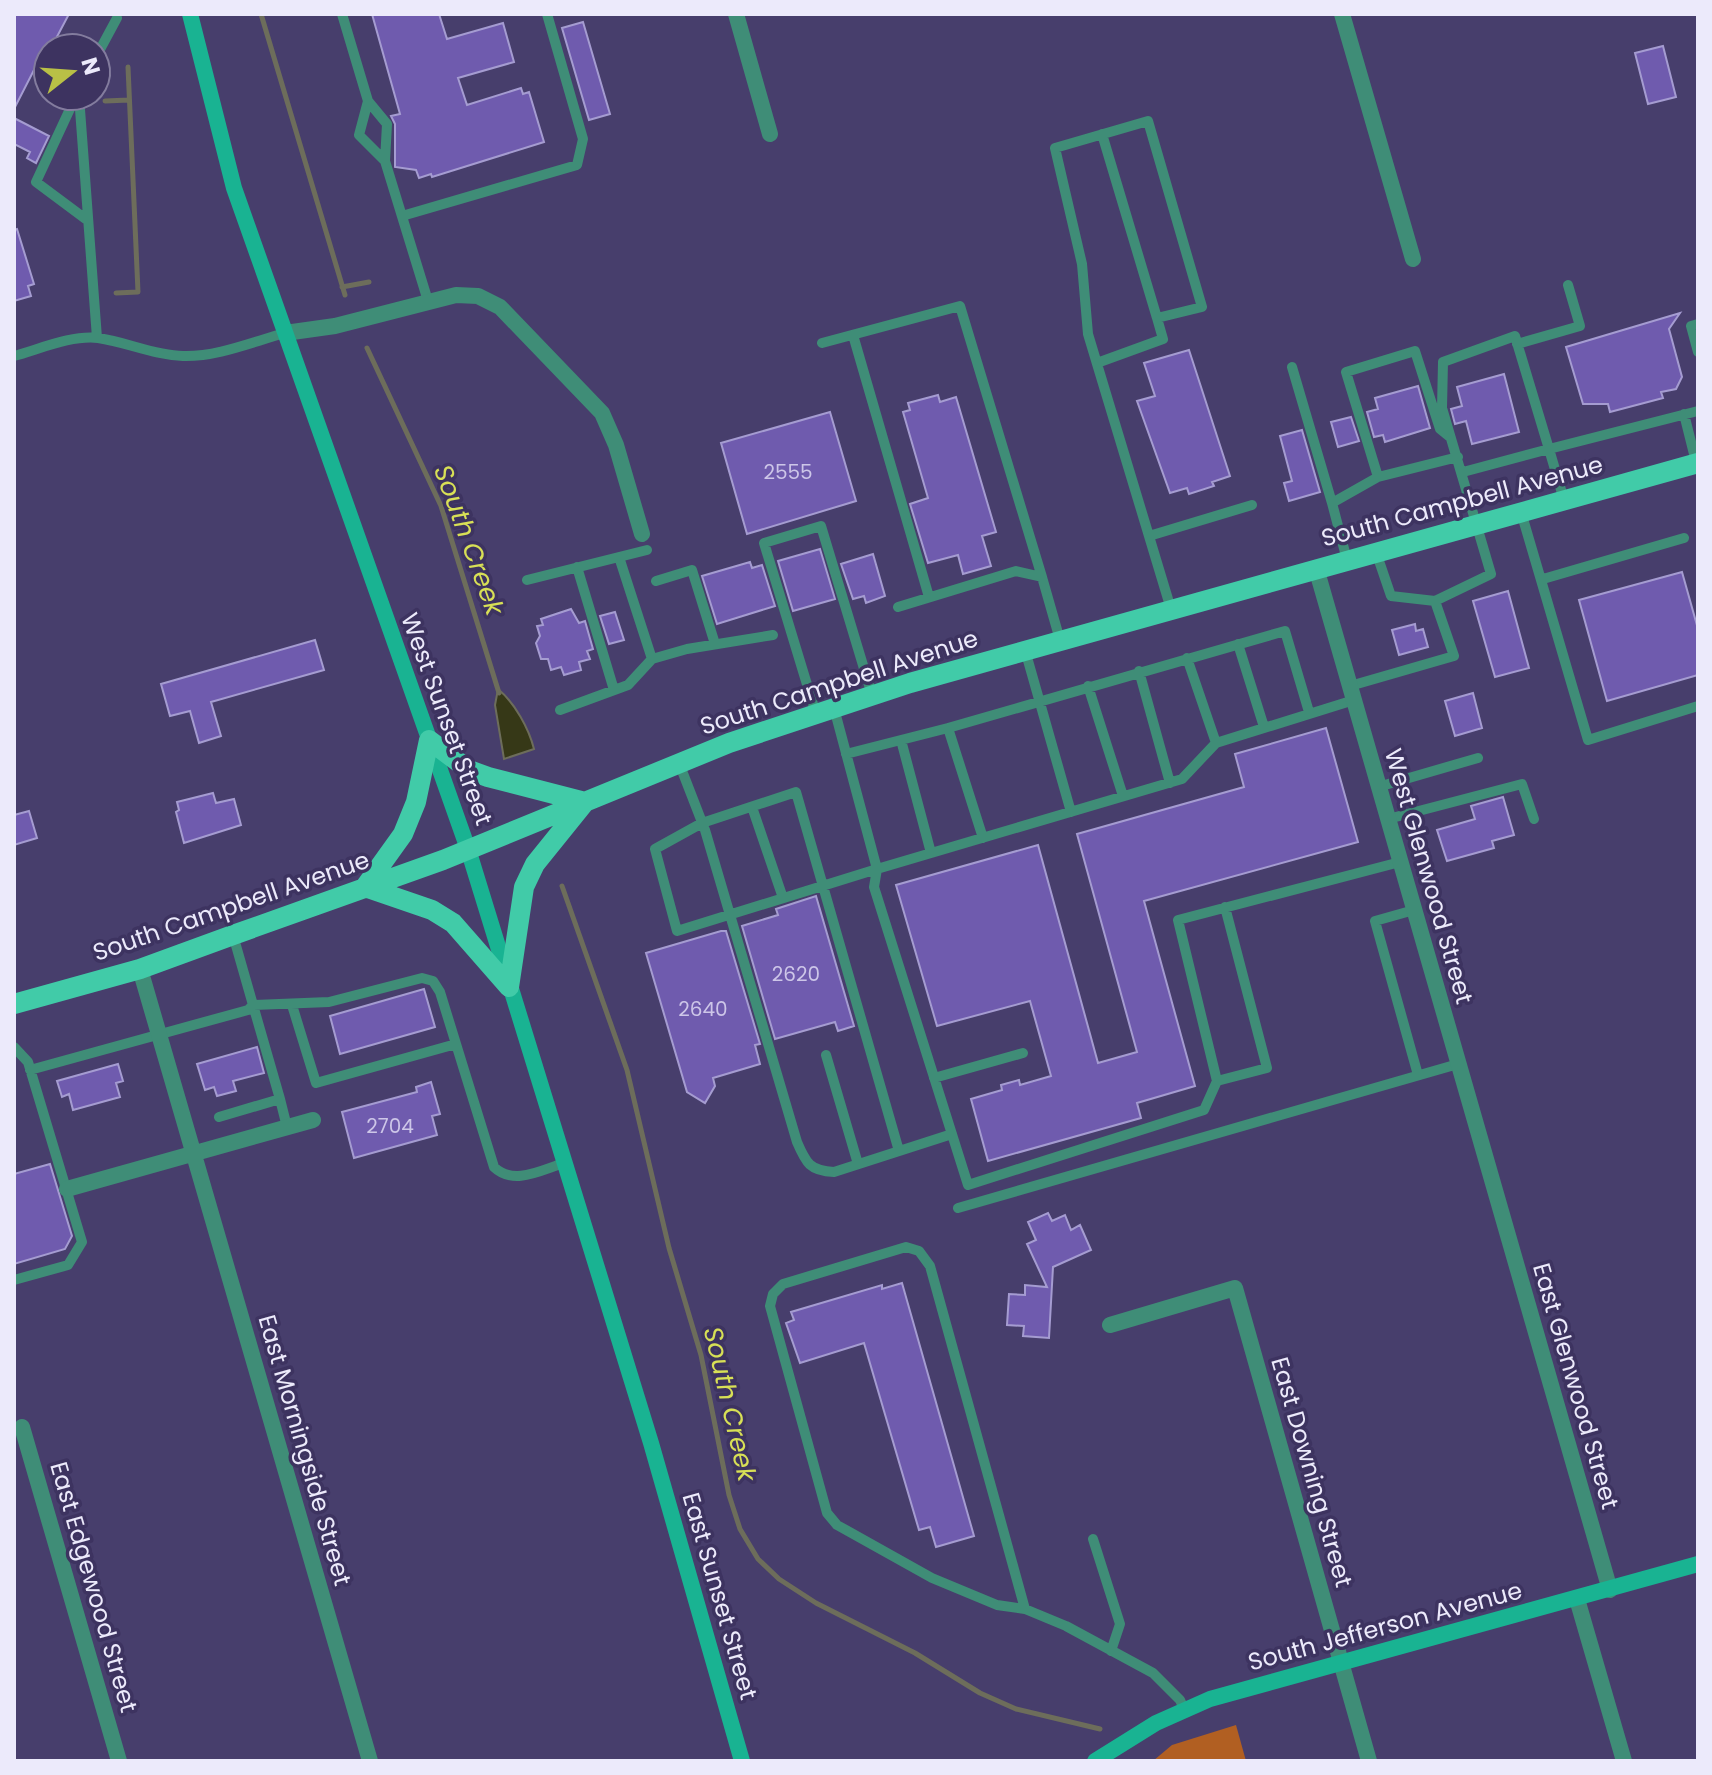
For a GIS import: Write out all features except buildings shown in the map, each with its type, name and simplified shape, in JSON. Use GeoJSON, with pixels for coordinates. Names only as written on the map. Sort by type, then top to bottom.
{"type":"FeatureCollection","features":[{"type":"Feature","properties":{"kind":"main road","name":"West Sunset Street"},"geometry":{"type":"LineString","coordinates":[[190,14],[234,188],[468,849],[651,1443]]}},
{"type":"Feature","properties":{"kind":"main road","name":"South Campbell Avenue"},"geometry":{"type":"LineString","coordinates":[[14,1004],[140,969],[468,849],[679,763],[872,695],[1316,568],[1698,465]]}},
{"type":"Feature","properties":{"kind":"main road"},"geometry":{"type":"LineString","coordinates":[[429,740],[469,770],[585,802],[535,864],[524,887],[514,932],[509,987],[453,923],[432,910],[365,887],[403,834],[416,802],[429,740]]}},
{"type":"Feature","properties":{"kind":"main road","name":"East Sunset Street"},"geometry":{"type":"LineString","coordinates":[[651,1443],[742,1761]]}},
{"type":"Feature","properties":{"kind":"main road","name":"South Jefferson Avenue"},"geometry":{"type":"LineString","coordinates":[[1095,1761],[1184,1709],[1237,1690],[1698,1564]]}},
{"type":"Feature","properties":{"kind":"street"},"geometry":{"type":"LineString","coordinates":[[736,14],[770,134]]}},
{"type":"Feature","properties":{"kind":"street"},"geometry":{"type":"LineString","coordinates":[[1342,14],[1413,259]]}},
{"type":"Feature","properties":{"kind":"street"},"geometry":{"type":"LineString","coordinates":[[285,333],[335,326],[466,294],[489,300],[500,307],[593,403],[616,445],[644,542]]}},
{"type":"Feature","properties":{"kind":"street","name":"West Glenwood Street"},"geometry":{"type":"LineString","coordinates":[[1316,568],[1495,1196]]}},
{"type":"Feature","properties":{"kind":"street","name":"East Morningside Street"},"geometry":{"type":"LineString","coordinates":[[140,969],[370,1761]]}},
{"type":"Feature","properties":{"kind":"street"},"geometry":{"type":"LineString","coordinates":[[67,1189],[313,1120]]}},
{"type":"Feature","properties":{"kind":"street","name":"East Glenwood Street"},"geometry":{"type":"LineString","coordinates":[[1495,1196],[1610,1590]]}},
{"type":"Feature","properties":{"kind":"street","name":"East Downing Street"},"geometry":{"type":"LineString","coordinates":[[1110,1325],[1235,1288],[1369,1761]]}},
{"type":"Feature","properties":{"kind":"street","name":"East Edgewood Street"},"geometry":{"type":"LineString","coordinates":[[22,1427],[119,1761]]}},
{"type":"Feature","properties":{"kind":"street"},"geometry":{"type":"LineString","coordinates":[[1577,1599],[1624,1761]]}},
{"type":"Feature","properties":{"kind":"lane"},"geometry":{"type":"LineString","coordinates":[[342,14],[368,101],[387,124],[385,161],[428,301]]}},
{"type":"Feature","properties":{"kind":"lane"},"geometry":{"type":"LineString","coordinates":[[402,216],[577,165],[583,139],[547,14]]}},
{"type":"Feature","properties":{"kind":"lane"},"geometry":{"type":"LineString","coordinates":[[109,32],[117,18]]}},
{"type":"Feature","properties":{"kind":"lane"},"geometry":{"type":"LineString","coordinates":[[368,101],[359,135],[385,161]]}},
{"type":"Feature","properties":{"kind":"lane"},"geometry":{"type":"LineString","coordinates":[[70,112],[36,182],[87,220]]}},
{"type":"Feature","properties":{"kind":"lane"},"geometry":{"type":"LineString","coordinates":[[79,112],[97,338]]}},
{"type":"Feature","properties":{"kind":"lane"},"geometry":{"type":"LineString","coordinates":[[1157,318],[1202,307],[1148,121],[1055,148],[1082,264],[1088,334],[1171,609]]}},
{"type":"Feature","properties":{"kind":"lane"},"geometry":{"type":"LineString","coordinates":[[1097,363],[1163,339],[1102,134]]}},
{"type":"Feature","properties":{"kind":"lane"},"geometry":{"type":"LineString","coordinates":[[1517,344],[1580,326],[1568,285]]}},
{"type":"Feature","properties":{"kind":"lane"},"geometry":{"type":"LineString","coordinates":[[822,343],[960,306],[1060,640]]}},
{"type":"Feature","properties":{"kind":"lane"},"geometry":{"type":"LineString","coordinates":[[1698,324],[1691,326],[1698,352]]}},
{"type":"Feature","properties":{"kind":"lane"},"geometry":{"type":"LineString","coordinates":[[14,356],[77,339],[97,338],[157,353],[185,356],[215,353],[285,333]]}},
{"type":"Feature","properties":{"kind":"lane"},"geometry":{"type":"LineString","coordinates":[[853,335],[929,597]]}},
{"type":"Feature","properties":{"kind":"lane"},"geometry":{"type":"LineString","coordinates":[[1376,552],[1391,596],[1435,601],[1491,574],[1479,524],[1442,408],[1443,362],[1515,336],[1564,500]]}},
{"type":"Feature","properties":{"kind":"lane"},"geometry":{"type":"LineString","coordinates":[[1378,477],[1346,372],[1415,351],[1440,429],[1452,439]]}},
{"type":"Feature","properties":{"kind":"lane"},"geometry":{"type":"LineString","coordinates":[[1292,367],[1347,560]]}},
{"type":"Feature","properties":{"kind":"lane"},"geometry":{"type":"LineString","coordinates":[[1463,472],[1698,411]]}},
{"type":"Feature","properties":{"kind":"lane"},"geometry":{"type":"LineString","coordinates":[[1684,414],[1698,465]]}},
{"type":"Feature","properties":{"kind":"lane"},"geometry":{"type":"LineString","coordinates":[[1332,503],[1378,477],[1458,457]]}},
{"type":"Feature","properties":{"kind":"lane"},"geometry":{"type":"LineString","coordinates":[[1149,536],[1252,505]]}},
{"type":"Feature","properties":{"kind":"lane"},"geometry":{"type":"LineString","coordinates":[[1521,512],[1588,740],[1698,706]]}},
{"type":"Feature","properties":{"kind":"lane"},"geometry":{"type":"LineString","coordinates":[[872,695],[821,526],[764,543],[825,711],[846,754],[877,869],[874,887],[968,1185],[1204,1110],[1217,1081],[1178,920],[1400,862]]}},
{"type":"Feature","properties":{"kind":"lane"},"geometry":{"type":"LineString","coordinates":[[1543,579],[1684,538]]}},
{"type":"Feature","properties":{"kind":"lane"},"geometry":{"type":"LineString","coordinates":[[527,580],[619,557],[644,542]]}},
{"type":"Feature","properties":{"kind":"lane"},"geometry":{"type":"LineString","coordinates":[[619,557],[652,659]]}},
{"type":"Feature","properties":{"kind":"lane"},"geometry":{"type":"LineString","coordinates":[[577,567],[614,690]]}},
{"type":"Feature","properties":{"kind":"lane"},"geometry":{"type":"LineString","coordinates":[[656,581],[692,570],[715,644]]}},
{"type":"Feature","properties":{"kind":"lane"},"geometry":{"type":"LineString","coordinates":[[898,607],[1016,571],[1042,577]]}},
{"type":"Feature","properties":{"kind":"lane"},"geometry":{"type":"LineString","coordinates":[[899,1151],[823,885],[796,792],[702,823],[655,849],[677,931],[823,885],[1170,783],[1182,779],[1216,743],[1309,712],[1454,656],[1435,601]]}},
{"type":"Feature","properties":{"kind":"lane"},"geometry":{"type":"LineString","coordinates":[[846,754],[948,728],[1039,699],[1285,631],[1309,712]]}},
{"type":"Feature","properties":{"kind":"lane"},"geometry":{"type":"LineString","coordinates":[[560,710],[628,685],[652,659],[715,644],[773,635]]}},
{"type":"Feature","properties":{"kind":"lane"},"geometry":{"type":"LineString","coordinates":[[1238,644],[1264,727]]}},
{"type":"Feature","properties":{"kind":"lane"},"geometry":{"type":"LineString","coordinates":[[1025,650],[1071,812]]}},
{"type":"Feature","properties":{"kind":"lane"},"geometry":{"type":"LineString","coordinates":[[1187,658],[1216,743]]}},
{"type":"Feature","properties":{"kind":"lane"},"geometry":{"type":"LineString","coordinates":[[1139,671],[1170,783]]}},
{"type":"Feature","properties":{"kind":"lane"},"geometry":{"type":"LineString","coordinates":[[1088,686],[1123,796]]}},
{"type":"Feature","properties":{"kind":"lane"},"geometry":{"type":"LineString","coordinates":[[948,728],[983,838]]}},
{"type":"Feature","properties":{"kind":"lane"},"geometry":{"type":"LineString","coordinates":[[901,740],[931,853]]}},
{"type":"Feature","properties":{"kind":"lane"},"geometry":{"type":"LineString","coordinates":[[1378,787],[1478,758]]}},
{"type":"Feature","properties":{"kind":"lane"},"geometry":{"type":"LineString","coordinates":[[679,763],[702,823],[797,1142],[807,1165],[818,1171],[834,1172],[952,1134]]}},
{"type":"Feature","properties":{"kind":"lane"},"geometry":{"type":"LineString","coordinates":[[1388,819],[1522,784],[1534,819]]}},
{"type":"Feature","properties":{"kind":"lane"},"geometry":{"type":"LineString","coordinates":[[752,807],[783,898]]}},
{"type":"Feature","properties":{"kind":"lane"},"geometry":{"type":"LineString","coordinates":[[1217,1081],[1267,1068],[1225,907]]}},
{"type":"Feature","properties":{"kind":"lane"},"geometry":{"type":"LineString","coordinates":[[1414,910],[1375,921],[1418,1075]]}},
{"type":"Feature","properties":{"kind":"lane"},"geometry":{"type":"LineString","coordinates":[[233,935],[287,1127]]}},
{"type":"Feature","properties":{"kind":"lane"},"geometry":{"type":"LineString","coordinates":[[30,1070],[248,1010],[253,1005],[329,1002],[422,978],[433,981],[440,992],[494,1167],[502,1175],[513,1177],[564,1163]]}},
{"type":"Feature","properties":{"kind":"lane"},"geometry":{"type":"LineString","coordinates":[[292,1005],[316,1083],[456,1044]]}},
{"type":"Feature","properties":{"kind":"lane"},"geometry":{"type":"LineString","coordinates":[[14,1047],[30,1070],[82,1242],[68,1265],[14,1280]]}},
{"type":"Feature","properties":{"kind":"lane"},"geometry":{"type":"LineString","coordinates":[[934,1078],[1023,1053]]}},
{"type":"Feature","properties":{"kind":"lane"},"geometry":{"type":"LineString","coordinates":[[826,1055],[858,1164]]}},
{"type":"Feature","properties":{"kind":"lane"},"geometry":{"type":"LineString","coordinates":[[958,1208],[1458,1064]]}},
{"type":"Feature","properties":{"kind":"lane"},"geometry":{"type":"LineString","coordinates":[[219,1117],[280,1099]]}},
{"type":"Feature","properties":{"kind":"lane"},"geometry":{"type":"LineString","coordinates":[[1096,1146],[1102,1166]]}},
{"type":"Feature","properties":{"kind":"lane"},"geometry":{"type":"LineString","coordinates":[[1025,1609],[930,1266],[919,1251],[906,1247],[783,1284],[773,1294],[770,1306],[827,1513],[837,1525],[932,1578],[997,1605],[1025,1609],[1153,1673],[1180,1700],[1184,1709]]}},
{"type":"Feature","properties":{"kind":"lane"},"geometry":{"type":"LineString","coordinates":[[1093,1539],[1120,1624],[1111,1651]]}},
{"type":"Feature","properties":{"kind":"shaded area"},"geometry":{"type":"Polygon","coordinates":[[[498,689],[520,717],[534,749],[504,759],[495,705],[498,689]]]}},
{"type":"Feature","properties":{"kind":"shaded area"},"geometry":{"type":"Polygon","coordinates":[[[1236,1725],[1246,1761],[1153,1761],[1172,1745],[1236,1725]]]}},
{"type":"Feature","properties":{"kind":"waterway","name":"South Creek"},"geometry":{"type":"LineString","coordinates":[[261,14],[345,295]]}},
{"type":"Feature","properties":{"kind":"waterway"},"geometry":{"type":"LineString","coordinates":[[116,293],[138,292],[128,67]]}},
{"type":"Feature","properties":{"kind":"waterway"},"geometry":{"type":"LineString","coordinates":[[112,101],[129,100]]}},
{"type":"Feature","properties":{"kind":"waterway"},"geometry":{"type":"LineString","coordinates":[[342,287],[369,282]]}},
{"type":"Feature","properties":{"kind":"waterway","name":"South Creek"},"geometry":{"type":"LineString","coordinates":[[367,348],[441,506],[499,693]]}},
{"type":"Feature","properties":{"kind":"waterway","name":"South Creek"},"geometry":{"type":"LineString","coordinates":[[562,886],[627,1070],[669,1248],[701,1355],[729,1495],[740,1529],[758,1559],[779,1579],[816,1603],[915,1653],[980,1693],[1016,1709],[1100,1729]]}}]}
